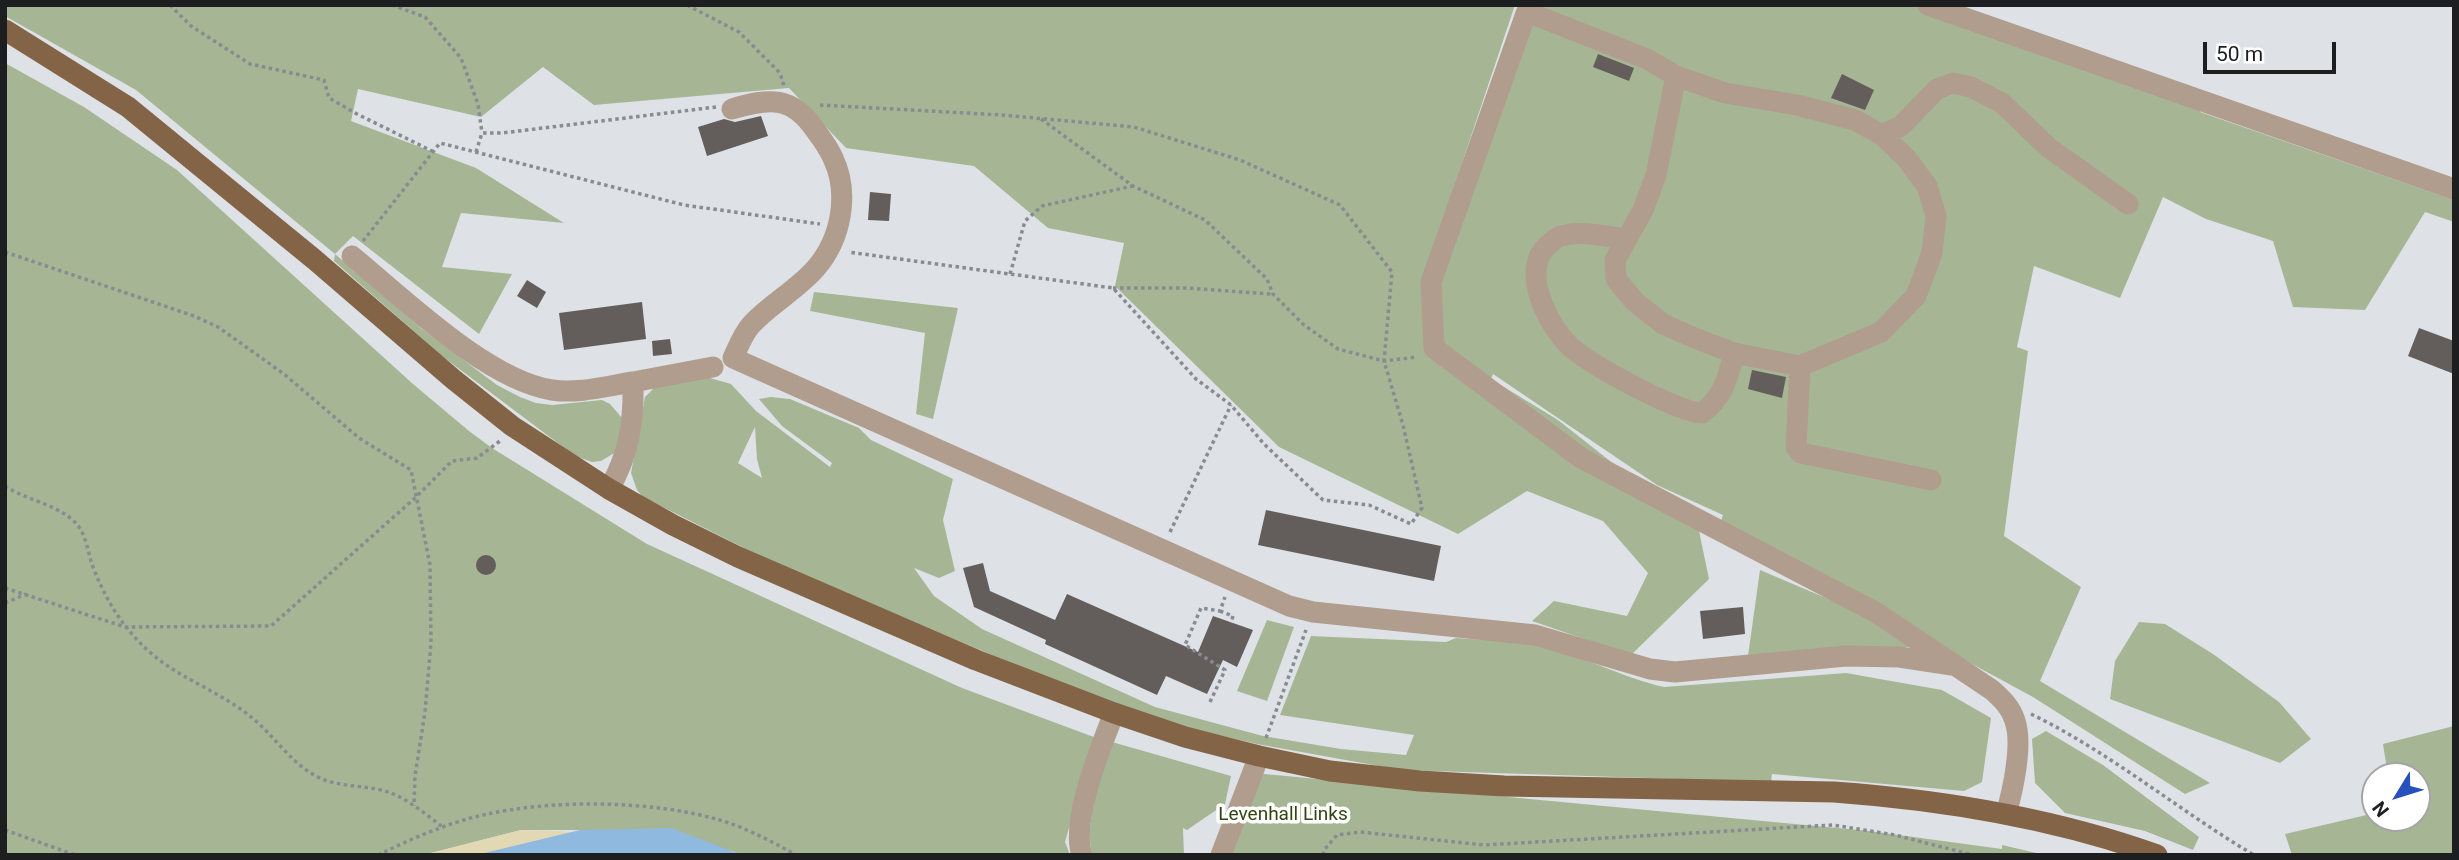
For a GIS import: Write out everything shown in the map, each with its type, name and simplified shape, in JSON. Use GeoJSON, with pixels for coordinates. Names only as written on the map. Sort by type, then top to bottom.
{"type":"FeatureCollection","features":[{"type":"Feature","properties":{"kind":"main road"},"geometry":{"type":"LineString","coordinates":[[5,30],[128,107],[512,426],[609,489],[738,557],[976,660],[1114,713],[1185,737],[1330,771],[1420,781],[1504,786],[1834,792],[1886,796],[2006,814],[2068,828],[2157,855]]}},
{"type":"Feature","properties":{"kind":"street"},"geometry":{"type":"LineString","coordinates":[[1928,5],[2454,189]]}},
{"type":"Feature","properties":{"kind":"street"},"geometry":{"type":"LineString","coordinates":[[1676,76],[1656,175],[1643,210],[1615,260],[1616,279],[1634,301],[1663,324],[1734,353],[1800,366],[1881,332],[1916,296],[1932,253],[1936,216],[1927,186],[1907,159],[1882,135],[1855,120],[1797,105],[1726,93],[1676,76],[1647,59],[1528,9],[1431,282],[1434,348],[1581,458],[1877,613],[2006,701],[2016,721],[2018,738],[2006,814]]}},
{"type":"Feature","properties":{"kind":"street"},"geometry":{"type":"LineString","coordinates":[[1882,135],[1901,127],[1937,89],[1953,83],[1971,87],[2002,103],[2049,148],[2128,204]]}},
{"type":"Feature","properties":{"kind":"street"},"geometry":{"type":"LineString","coordinates":[[732,109],[762,100],[789,104],[814,127],[834,159],[841,193],[840,226],[828,250],[816,268],[750,326],[733,358],[1289,606],[1313,612],[1535,635],[1650,669],[1675,672],[1846,656],[1899,657],[1952,665]]}},
{"type":"Feature","properties":{"kind":"street"},"geometry":{"type":"LineString","coordinates":[[1625,239],[1582,234],[1559,236],[1540,252],[1536,275],[1543,308],[1564,340],[1573,349],[1629,383],[1689,412],[1702,413],[1718,401],[1734,353]]}},
{"type":"Feature","properties":{"kind":"street"},"geometry":{"type":"LineString","coordinates":[[352,256],[461,345],[522,382],[553,390],[586,390],[713,367]]}},
{"type":"Feature","properties":{"kind":"street"},"geometry":{"type":"LineString","coordinates":[[1800,366],[1796,447],[1801,453],[1931,480]]}},
{"type":"Feature","properties":{"kind":"street"},"geometry":{"type":"LineString","coordinates":[[609,489],[628,447],[634,414],[633,382]]}},
{"type":"Feature","properties":{"kind":"street"},"geometry":{"type":"LineString","coordinates":[[1082,855],[1077,842],[1088,786],[1114,713]]}},
{"type":"Feature","properties":{"kind":"street"},"geometry":{"type":"LineString","coordinates":[[1221,855],[1259,756]]}},
{"type":"Feature","properties":{"kind":"path"},"geometry":{"type":"LineString","coordinates":[[170,5],[191,26],[250,64],[324,80],[329,98],[432,151]]}},
{"type":"Feature","properties":{"kind":"path"},"geometry":{"type":"LineString","coordinates":[[393,5],[425,17],[461,58],[478,104],[482,133],[476,152]]}},
{"type":"Feature","properties":{"kind":"path"},"geometry":{"type":"LineString","coordinates":[[687,5],[739,32],[780,73],[789,104],[1040,118],[1135,127],[1240,160],[1340,205],[1392,272],[1384,361],[1403,425],[1422,508],[1411,524],[1369,505],[1323,500],[1264,444],[1231,405],[1196,379],[1113,288]]}},
{"type":"Feature","properties":{"kind":"path"},"geometry":{"type":"LineString","coordinates":[[482,133],[502,133],[711,107],[732,109]]}},
{"type":"Feature","properties":{"kind":"path"},"geometry":{"type":"LineString","coordinates":[[1040,118],[1133,186],[1205,220],[1267,279],[1273,294],[1304,325],[1338,349],[1384,361],[1419,356]]}},
{"type":"Feature","properties":{"kind":"path"},"geometry":{"type":"LineString","coordinates":[[352,256],[440,143],[684,205],[840,226]]}},
{"type":"Feature","properties":{"kind":"path"},"geometry":{"type":"LineString","coordinates":[[1010,274],[1025,221],[1042,206],[1133,186]]}},
{"type":"Feature","properties":{"kind":"path"},"geometry":{"type":"LineString","coordinates":[[828,250],[1113,288],[1185,288],[1273,294]]}},
{"type":"Feature","properties":{"kind":"path"},"geometry":{"type":"LineString","coordinates":[[5,252],[194,316],[218,327],[284,374],[359,438],[411,470],[430,565],[431,643],[415,776],[414,806]]}},
{"type":"Feature","properties":{"kind":"path"},"geometry":{"type":"LineString","coordinates":[[1161,551],[1231,405]]}},
{"type":"Feature","properties":{"kind":"path"},"geometry":{"type":"LineString","coordinates":[[5,588],[125,627],[271,626],[415,498],[452,461],[477,458],[502,439],[512,426]]}},
{"type":"Feature","properties":{"kind":"path"},"geometry":{"type":"LineString","coordinates":[[5,486],[16,494],[62,512],[78,526],[85,538],[104,594],[125,627],[153,656],[223,696],[253,718],[293,758],[318,777],[348,786],[382,790],[414,806],[444,828]]}},
{"type":"Feature","properties":{"kind":"path"},"geometry":{"type":"LineString","coordinates":[[1220,611],[1231,582]]}},
{"type":"Feature","properties":{"kind":"path"},"geometry":{"type":"LineString","coordinates":[[5,603],[26,593]]}},
{"type":"Feature","properties":{"kind":"path"},"geometry":{"type":"LineString","coordinates":[[1210,702],[1225,670],[1185,645],[1201,608],[1233,616],[1231,624]]}},
{"type":"Feature","properties":{"kind":"path"},"geometry":{"type":"LineString","coordinates":[[1259,756],[1313,612]]}},
{"type":"Feature","properties":{"kind":"path"},"geometry":{"type":"LineString","coordinates":[[2006,701],[2104,753],[2254,855]]}},
{"type":"Feature","properties":{"kind":"path"},"geometry":{"type":"LineString","coordinates":[[378,855],[407,841],[482,815],[543,806],[605,805],[680,811],[724,822],[796,855]]}},
{"type":"Feature","properties":{"kind":"path"},"geometry":{"type":"LineString","coordinates":[[1323,855],[1337,835],[1360,832],[1484,845],[1833,825],[1895,835],[1973,855]]}},
{"type":"Feature","properties":{"kind":"path"},"geometry":{"type":"LineString","coordinates":[[5,830],[75,855]]}},
{"type":"Feature","properties":{"kind":"green space"},"geometry":{"type":"Polygon","coordinates":[[[5,5],[1515,5],[1451,196],[1515,75],[1539,5],[1914,5],[2201,107],[2200,112],[2454,200],[2454,222],[2425,212],[2365,310],[2293,307],[2273,241],[2206,219],[2163,197],[2120,298],[2034,266],[2017,347],[2028,351],[2004,536],[2081,587],[2040,681],[2210,783],[2185,794],[2033,697],[1719,527],[1723,515],[1657,485],[1493,374],[1491,379],[1558,420],[1699,531],[1709,579],[1631,655],[1532,621],[1554,601],[1627,616],[1648,573],[1603,521],[1527,491],[1458,534],[1279,447],[1115,286],[1124,243],[1048,228],[974,166],[846,148],[789,88],[594,105],[543,67],[481,117],[358,89],[351,121],[476,168],[564,223],[461,213],[442,267],[512,274],[479,334],[353,236],[335,254],[136,90],[5,16],[5,5]]]}},
{"type":"Feature","properties":{"kind":"green space"},"geometry":{"type":"Polygon","coordinates":[[[5,63],[84,107],[177,170],[413,384],[469,431],[647,544],[962,688],[1091,736],[1231,776],[1225,804],[1187,830],[1183,828],[1184,855],[1092,855],[1089,836],[1096,782],[1083,779],[1065,842],[1070,855],[739,855],[662,830],[521,830],[423,855],[5,855],[5,63]]]}},
{"type":"Feature","properties":{"kind":"green space"},"geometry":{"type":"Polygon","coordinates":[[[335,254],[422,329],[497,385],[536,403],[552,405],[602,400],[610,404],[622,418],[616,452],[601,461],[592,462],[575,456],[442,356],[334,261],[335,254]]]}},
{"type":"Feature","properties":{"kind":"green space"},"geometry":{"type":"Polygon","coordinates":[[[814,292],[958,308],[933,419],[916,414],[925,333],[810,311],[814,292]]]}},
{"type":"Feature","properties":{"kind":"green space"},"geometry":{"type":"Polygon","coordinates":[[[703,376],[731,384],[756,411],[830,467],[832,463],[782,426],[759,399],[790,399],[859,428],[871,440],[953,479],[943,520],[955,571],[939,578],[914,568],[934,596],[982,629],[1155,707],[1263,736],[1341,749],[1406,755],[1414,735],[1280,715],[1311,636],[1446,642],[1456,638],[1512,642],[1565,653],[1664,687],[1846,673],[1942,690],[1991,718],[1982,782],[1964,791],[1772,774],[1771,782],[1401,770],[1257,744],[1189,728],[1025,669],[766,559],[643,497],[637,490],[631,473],[645,397],[655,387],[703,376]],[[755,427],[738,463],[762,478],[757,459],[755,427]]]}},
{"type":"Feature","properties":{"kind":"green space"},"geometry":{"type":"Polygon","coordinates":[[[1760,570],[1873,618],[1911,647],[1748,656],[1760,570]]]}},
{"type":"Feature","properties":{"kind":"green space"},"geometry":{"type":"Polygon","coordinates":[[[1267,620],[1294,627],[1267,701],[1237,691],[1267,620]]]}},
{"type":"Feature","properties":{"kind":"green space"},"geometry":{"type":"Polygon","coordinates":[[[2139,622],[2165,624],[2213,654],[2279,702],[2311,739],[2280,763],[2110,699],[2115,661],[2139,622]]]}},
{"type":"Feature","properties":{"kind":"green space"},"geometry":{"type":"Polygon","coordinates":[[[2454,726],[2454,855],[2292,855],[2285,834],[2361,816],[2361,832],[2431,832],[2431,762],[2386,762],[2383,744],[2454,726]]]}},
{"type":"Feature","properties":{"kind":"green space"},"geometry":{"type":"Polygon","coordinates":[[[2046,731],[2103,765],[2199,837],[2193,850],[2145,831],[2065,813],[2035,783],[2032,739],[2046,731]]]}},
{"type":"Feature","properties":{"kind":"green space","name":"Levenhall Links"},"geometry":{"type":"Polygon","coordinates":[[[1254,773],[1869,831],[2002,849],[2002,845],[2045,855],[1224,855],[1254,773]]]}},
{"type":"Feature","properties":{"kind":"sand"},"geometry":{"type":"Polygon","coordinates":[[[521,830],[560,831],[733,851],[740,855],[423,855],[521,830]]]}},
{"type":"Feature","properties":{"kind":"water"},"geometry":{"type":"Polygon","coordinates":[[[671,828],[742,855],[476,855],[580,830],[671,828]]]}},
{"type":"Feature","properties":{"kind":"building"},"geometry":{"type":"Polygon","coordinates":[[[1598,54],[1634,68],[1629,81],[1593,67],[1598,54]]]}},
{"type":"Feature","properties":{"kind":"building"},"geometry":{"type":"Polygon","coordinates":[[[1842,74],[1874,90],[1865,110],[1831,98],[1842,74]]]}},
{"type":"Feature","properties":{"kind":"building"},"geometry":{"type":"Polygon","coordinates":[[[761,116],[768,136],[707,156],[698,127],[724,119],[735,122],[761,116]]]}},
{"type":"Feature","properties":{"kind":"building"},"geometry":{"type":"Polygon","coordinates":[[[870,192],[891,194],[889,221],[868,220],[870,192]]]}},
{"type":"Feature","properties":{"kind":"building"},"geometry":{"type":"Polygon","coordinates":[[[527,280],[546,292],[537,308],[517,296],[527,280]]]}},
{"type":"Feature","properties":{"kind":"building"},"geometry":{"type":"Polygon","coordinates":[[[642,302],[646,339],[564,350],[559,313],[642,302]]]}},
{"type":"Feature","properties":{"kind":"building"},"geometry":{"type":"Polygon","coordinates":[[[2419,328],[2454,341],[2454,374],[2408,356],[2419,328]]]}},
{"type":"Feature","properties":{"kind":"building"},"geometry":{"type":"Polygon","coordinates":[[[670,339],[672,354],[653,356],[652,341],[670,339]]]}},
{"type":"Feature","properties":{"kind":"building"},"geometry":{"type":"Polygon","coordinates":[[[1752,370],[1786,377],[1782,398],[1748,389],[1752,370]]]}},
{"type":"Feature","properties":{"kind":"building"},"geometry":{"type":"Polygon","coordinates":[[[1266,510],[1441,546],[1434,581],[1258,545],[1266,510]]]}},
{"type":"Feature","properties":{"kind":"building"},"geometry":{"type":"Polygon","coordinates":[[[486,555],[493,558],[496,565],[493,572],[486,575],[479,572],[476,565],[479,558],[486,555]]]}},
{"type":"Feature","properties":{"kind":"building"},"geometry":{"type":"Polygon","coordinates":[[[983,563],[990,591],[1055,620],[1067,594],[1198,652],[1213,616],[1253,630],[1237,667],[1223,660],[1207,694],[1166,676],[1157,695],[1045,644],[1046,640],[974,607],[963,568],[983,563]]]}},
{"type":"Feature","properties":{"kind":"building"},"geometry":{"type":"Polygon","coordinates":[[[1743,607],[1745,634],[1703,639],[1700,611],[1743,607]]]}}]}
